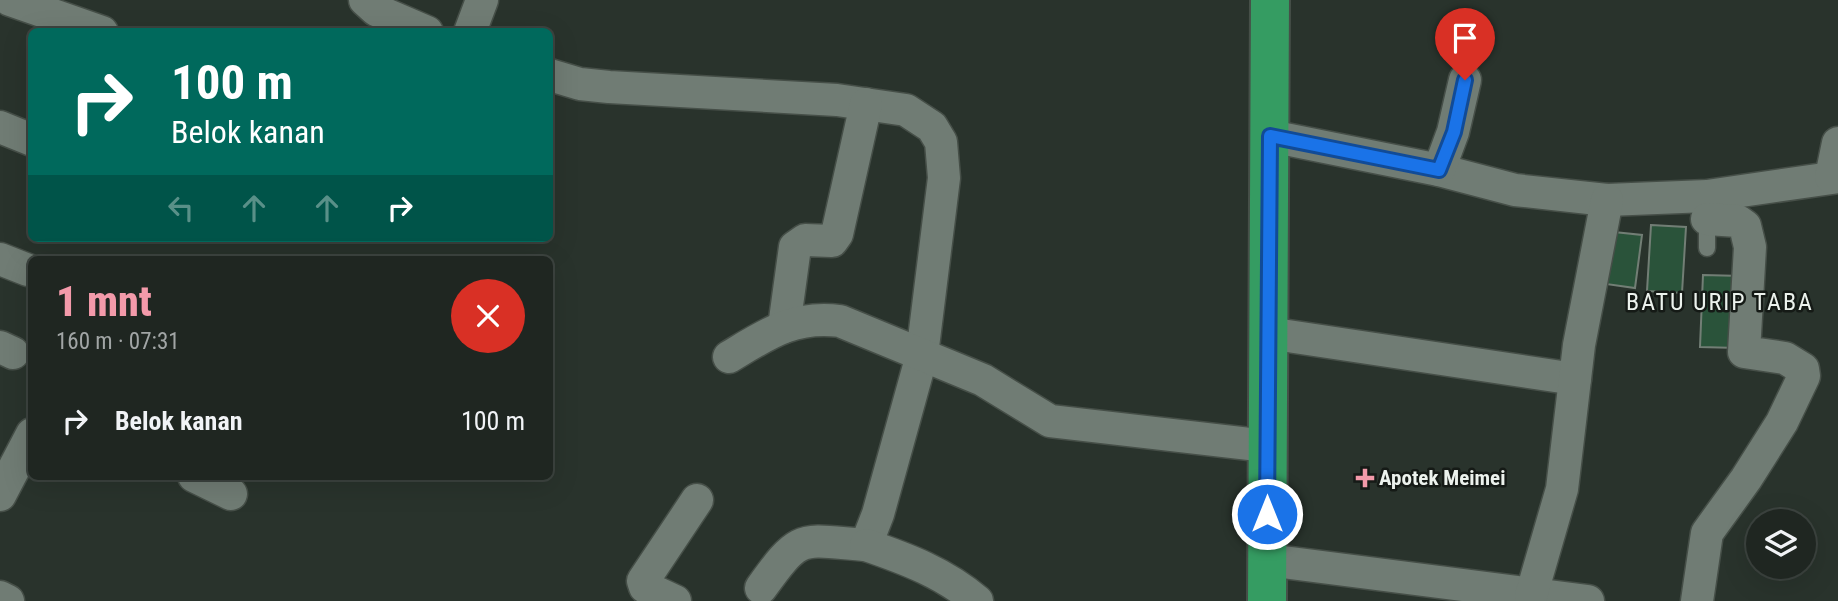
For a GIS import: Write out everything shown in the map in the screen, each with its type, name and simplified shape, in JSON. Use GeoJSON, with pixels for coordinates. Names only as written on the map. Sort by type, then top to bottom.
{"type":"FeatureCollection","features":[{"type":"Feature","properties":{"kind":"highway"},"geometry":{"type":"LineString","coordinates":[[1266,601],[1270,0]]}},
{"type":"Feature","properties":{"kind":"street"},"geometry":{"type":"LineString","coordinates":[[10,0],[90,28]]}},
{"type":"Feature","properties":{"kind":"street"},"geometry":{"type":"LineString","coordinates":[[365,0],[376,10],[418,28]]}},
{"type":"Feature","properties":{"kind":"street"},"geometry":{"type":"LineString","coordinates":[[472,28],[482,0]]}},
{"type":"Feature","properties":{"kind":"street"},"geometry":{"type":"LineString","coordinates":[[553,76],[580,84],[609,87],[866,104],[905,110],[932,127],[941,142],[944,178],[922,355],[878,514],[866,545]]}},
{"type":"Feature","properties":{"kind":"street"},"geometry":{"type":"LineString","coordinates":[[1439,170],[1454,132],[1465,80]]}},
{"type":"Feature","properties":{"kind":"street"},"geometry":{"type":"LineString","coordinates":[[783,327],[795,247],[805,240],[832,241],[837,234],[866,104]]}},
{"type":"Feature","properties":{"kind":"street"},"geometry":{"type":"LineString","coordinates":[[0,127],[28,138]]}},
{"type":"Feature","properties":{"kind":"street"},"geometry":{"type":"LineString","coordinates":[[1270,136],[1439,170],[1515,190],[1607,200],[1707,221],[1738,221],[1748,232],[1750,247],[1744,352],[1784,358],[1803,369],[1804,376],[1774,433],[1707,533],[1697,601]]}},
{"type":"Feature","properties":{"kind":"street"},"geometry":{"type":"LineString","coordinates":[[1707,221],[1834,177],[1838,143]]}},
{"type":"Feature","properties":{"kind":"street"},"geometry":{"type":"LineString","coordinates":[[1531,596],[1562,489],[1575,379],[1607,200]]}},
{"type":"Feature","properties":{"kind":"street"},"geometry":{"type":"LineString","coordinates":[[729,357],[783,327],[816,318],[840,321],[983,380],[1051,421],[1267,446]]}},
{"type":"Feature","properties":{"kind":"street"},"geometry":{"type":"LineString","coordinates":[[1268,333],[1575,379]]}},
{"type":"Feature","properties":{"kind":"street"},"geometry":{"type":"LineString","coordinates":[[0,495],[28,442]]}},
{"type":"Feature","properties":{"kind":"street"},"geometry":{"type":"LineString","coordinates":[[202,480],[231,494]]}},
{"type":"Feature","properties":{"kind":"street"},"geometry":{"type":"LineString","coordinates":[[675,601],[645,587],[643,581],[698,500]]}},
{"type":"Feature","properties":{"kind":"street"},"geometry":{"type":"LineString","coordinates":[[761,589],[784,555],[797,544],[814,541],[866,545],[926,567],[956,583],[977,601]]}},
{"type":"Feature","properties":{"kind":"street"},"geometry":{"type":"LineString","coordinates":[[1267,559],[1531,596],[1588,601]]}},
{"type":"Feature","properties":{"kind":"street"},"geometry":{"type":"LineString","coordinates":[[0,597],[8,601]]}},
{"type":"Feature","properties":{"kind":"building"},"geometry":{"type":"Polygon","coordinates":[[[1651,225],[1686,227],[1682,293],[1647,291],[1651,225]]]}},
{"type":"Feature","properties":{"kind":"building"},"geometry":{"type":"Polygon","coordinates":[[[1614,232],[1642,235],[1635,288],[1606,284],[1614,232]]]}},
{"type":"Feature","properties":{"kind":"building"},"geometry":{"type":"Polygon","coordinates":[[[1703,275],[1742,276],[1738,348],[1700,347],[1703,275]]]}},
{"type":"Feature","properties":{"kind":"place","name":"Apotek Meimei"},"geometry":{"type":"Point","coordinates":[1365,478]}},
{"type":"Feature","properties":{"kind":"district","name":"BATU URIP TABA"},"geometry":{"type":"Point","coordinates":[1720,302]}},
{"type":"Feature","properties":{"kind":"route"},"geometry":{"type":"LineString","coordinates":[[1267,514],[1270,136],[1439,170],[1454,132],[1465,80]]}}]}
